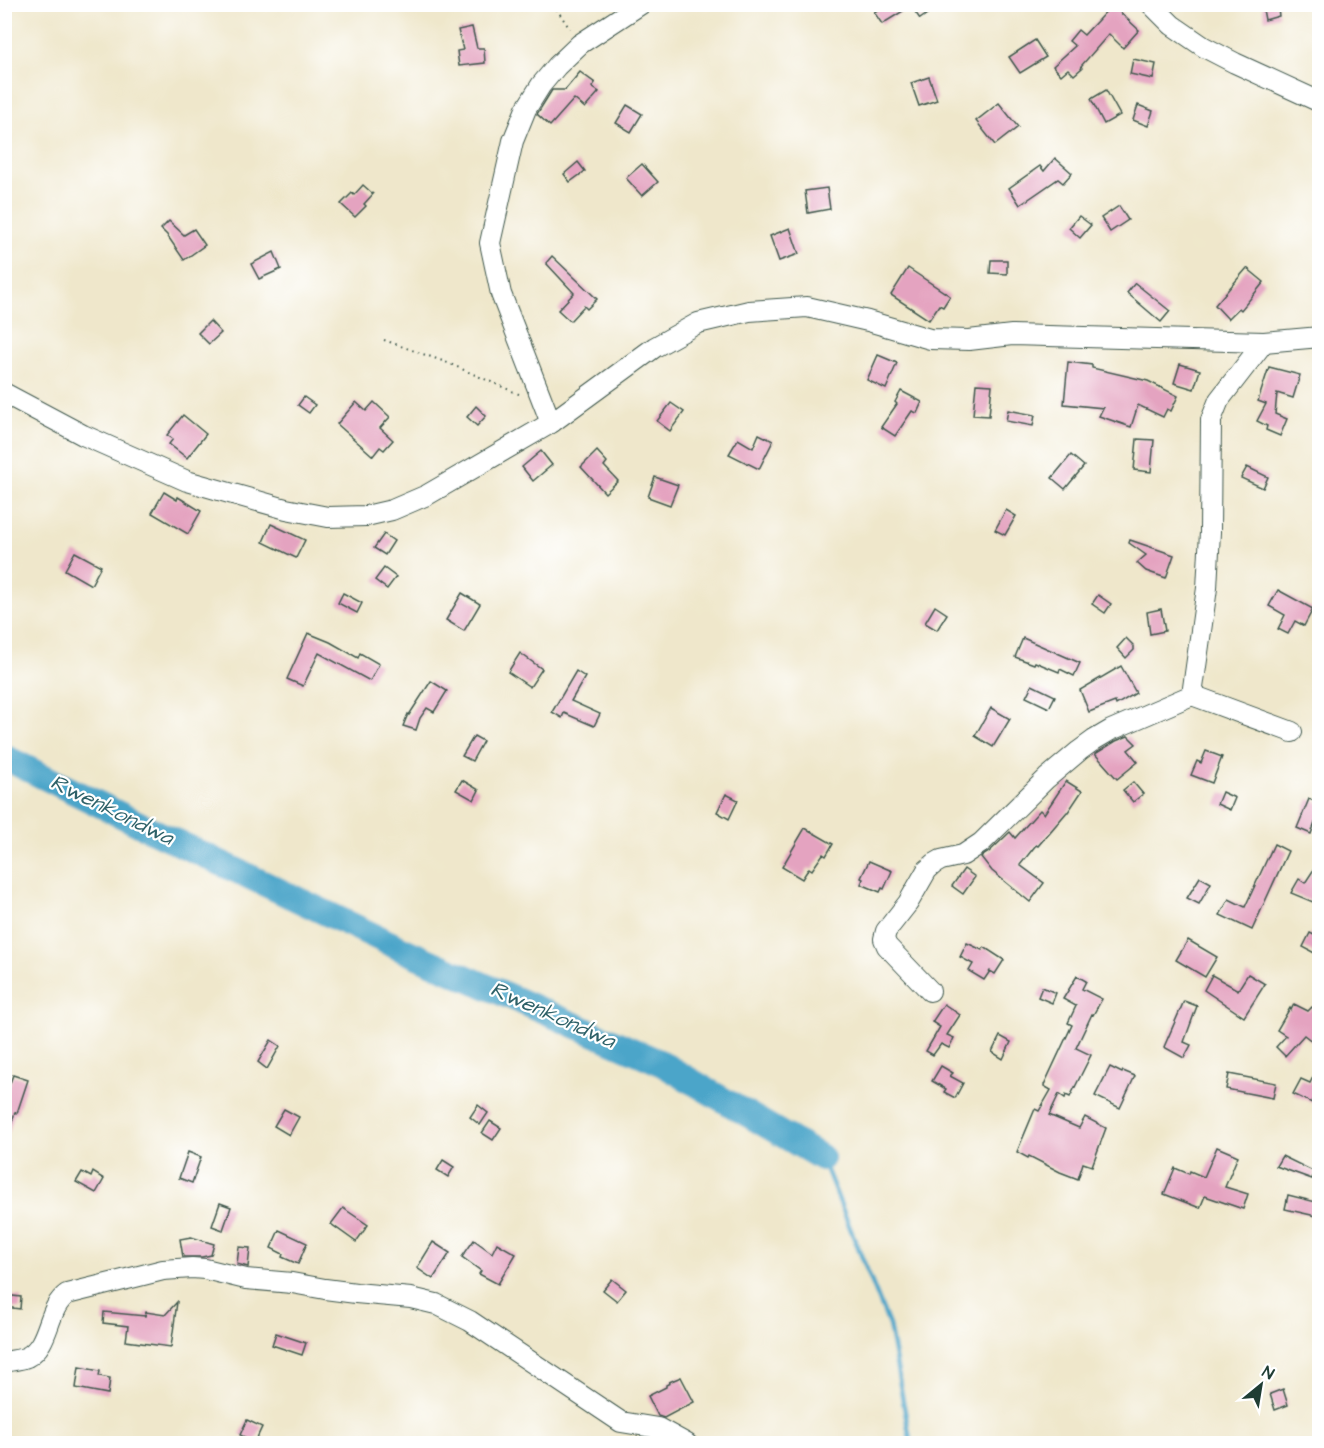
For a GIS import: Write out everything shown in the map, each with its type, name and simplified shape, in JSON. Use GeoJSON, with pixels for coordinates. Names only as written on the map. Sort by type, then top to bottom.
{"type":"FeatureCollection","features":[{"type":"Feature","properties":{"kind":"street"},"geometry":{"type":"LineString","coordinates":[[551,423],[501,294],[490,243],[513,141],[526,109],[541,85],[580,44],[640,4]]}},
{"type":"Feature","properties":{"kind":"street"},"geometry":{"type":"LineString","coordinates":[[1151,4],[1172,25],[1204,47],[1320,102]]}},
{"type":"Feature","properties":{"kind":"street"},"geometry":{"type":"LineString","coordinates":[[4,393],[83,435],[187,481],[286,509],[327,517],[366,516],[392,510],[427,495],[551,423],[663,343],[698,323],[749,312],[807,307],[868,321],[930,339],[969,340],[1012,335],[1264,342],[1320,337]]}},
{"type":"Feature","properties":{"kind":"street"},"geometry":{"type":"LineString","coordinates":[[1192,695],[1207,588],[1211,420],[1219,400],[1264,342]]}},
{"type":"Feature","properties":{"kind":"street"},"geometry":{"type":"LineString","coordinates":[[930,991],[887,946],[884,939],[886,932],[933,864],[963,855],[981,843],[1047,778],[1094,740],[1111,730],[1192,695],[1292,732]]}},
{"type":"Feature","properties":{"kind":"street"},"geometry":{"type":"LineString","coordinates":[[4,1362],[18,1360],[35,1352],[40,1346],[57,1305],[68,1294],[163,1270],[205,1269],[246,1279],[411,1298],[436,1304],[470,1322],[621,1422],[658,1428],[687,1443]]}},
{"type":"Feature","properties":{"kind":"path"},"geometry":{"type":"LineString","coordinates":[[553,4],[580,44]]}},
{"type":"Feature","properties":{"kind":"path"},"geometry":{"type":"LineString","coordinates":[[384,340],[448,363],[543,404]]}},
{"type":"Feature","properties":{"kind":"building"},"geometry":{"type":"Polygon","coordinates":[[[887,4],[941,4],[920,19],[911,6],[882,24],[874,12],[887,4]]]}},
{"type":"Feature","properties":{"kind":"building"},"geometry":{"type":"Polygon","coordinates":[[[1262,4],[1277,4],[1279,16],[1265,20],[1262,4]]]}},
{"type":"Feature","properties":{"kind":"building"},"geometry":{"type":"Polygon","coordinates":[[[1112,5],[1139,30],[1123,48],[1109,34],[1074,75],[1068,69],[1061,75],[1053,66],[1075,46],[1069,41],[1078,30],[1084,35],[1112,5]]]}},
{"type":"Feature","properties":{"kind":"building"},"geometry":{"type":"Polygon","coordinates":[[[472,27],[477,48],[484,48],[485,63],[459,66],[457,51],[463,50],[458,30],[472,27]]]}},
{"type":"Feature","properties":{"kind":"building"},"geometry":{"type":"Polygon","coordinates":[[[1035,40],[1046,57],[1020,73],[1009,57],[1035,40]]]}},
{"type":"Feature","properties":{"kind":"building"},"geometry":{"type":"Polygon","coordinates":[[[1133,59],[1156,64],[1153,79],[1130,74],[1133,59]]]}},
{"type":"Feature","properties":{"kind":"building"},"geometry":{"type":"Polygon","coordinates":[[[580,72],[595,83],[592,87],[599,92],[585,108],[574,99],[550,126],[537,114],[552,90],[565,90],[580,72]]]}},
{"type":"Feature","properties":{"kind":"building"},"geometry":{"type":"Polygon","coordinates":[[[929,77],[937,100],[919,106],[911,83],[929,77]]]}},
{"type":"Feature","properties":{"kind":"building"},"geometry":{"type":"Polygon","coordinates":[[[1106,90],[1120,115],[1104,124],[1091,99],[1106,90]]]}},
{"type":"Feature","properties":{"kind":"building"},"geometry":{"type":"Polygon","coordinates":[[[999,103],[1018,127],[995,145],[976,121],[999,103]]]}},
{"type":"Feature","properties":{"kind":"building"},"geometry":{"type":"Polygon","coordinates":[[[627,105],[642,114],[631,132],[616,123],[627,105]]]}},
{"type":"Feature","properties":{"kind":"building"},"geometry":{"type":"Polygon","coordinates":[[[1138,105],[1153,111],[1148,126],[1133,120],[1138,105]]]}},
{"type":"Feature","properties":{"kind":"building"},"geometry":{"type":"Polygon","coordinates":[[[1055,158],[1072,173],[1063,183],[1058,179],[1020,205],[1009,188],[1040,166],[1044,171],[1055,158]]]}},
{"type":"Feature","properties":{"kind":"building"},"geometry":{"type":"Polygon","coordinates":[[[578,162],[585,171],[570,182],[564,174],[578,162]]]}},
{"type":"Feature","properties":{"kind":"building"},"geometry":{"type":"Polygon","coordinates":[[[642,164],[658,182],[642,196],[626,178],[642,164]]]}},
{"type":"Feature","properties":{"kind":"building"},"geometry":{"type":"Polygon","coordinates":[[[363,185],[373,194],[364,204],[366,206],[355,217],[341,204],[363,185]]]}},
{"type":"Feature","properties":{"kind":"building"},"geometry":{"type":"Polygon","coordinates":[[[827,188],[830,209],[808,213],[805,191],[827,188]]]}},
{"type":"Feature","properties":{"kind":"building"},"geometry":{"type":"Polygon","coordinates":[[[1119,206],[1128,220],[1110,232],[1101,218],[1119,206]]]}},
{"type":"Feature","properties":{"kind":"building"},"geometry":{"type":"Polygon","coordinates":[[[1079,216],[1091,225],[1080,238],[1069,228],[1079,216]]]}},
{"type":"Feature","properties":{"kind":"building"},"geometry":{"type":"Polygon","coordinates":[[[169,221],[184,235],[194,229],[205,245],[184,260],[161,229],[169,221]]]}},
{"type":"Feature","properties":{"kind":"building"},"geometry":{"type":"Polygon","coordinates":[[[790,228],[799,254],[779,261],[770,236],[790,228]]]}},
{"type":"Feature","properties":{"kind":"building"},"geometry":{"type":"Polygon","coordinates":[[[274,252],[281,269],[259,279],[251,264],[274,252]]]}},
{"type":"Feature","properties":{"kind":"building"},"geometry":{"type":"Polygon","coordinates":[[[552,256],[597,299],[587,309],[584,306],[570,321],[558,310],[574,293],[546,263],[552,256]]]}},
{"type":"Feature","properties":{"kind":"building"},"geometry":{"type":"Polygon","coordinates":[[[991,260],[1007,260],[1007,274],[990,273],[991,260]]]}},
{"type":"Feature","properties":{"kind":"building"},"geometry":{"type":"Polygon","coordinates":[[[908,268],[950,296],[943,307],[939,305],[929,320],[891,295],[908,268]]]}},
{"type":"Feature","properties":{"kind":"building"},"geometry":{"type":"Polygon","coordinates":[[[1247,268],[1264,282],[1241,310],[1239,308],[1228,319],[1215,305],[1247,268]]]}},
{"type":"Feature","properties":{"kind":"building"},"geometry":{"type":"Polygon","coordinates":[[[1135,283],[1170,311],[1161,322],[1127,293],[1135,283]]]}},
{"type":"Feature","properties":{"kind":"building"},"geometry":{"type":"Polygon","coordinates":[[[210,321],[221,333],[209,344],[198,333],[210,321]]]}},
{"type":"Feature","properties":{"kind":"building"},"geometry":{"type":"Polygon","coordinates":[[[878,355],[897,363],[886,389],[867,380],[878,355]]]}},
{"type":"Feature","properties":{"kind":"building"},"geometry":{"type":"Polygon","coordinates":[[[1068,362],[1092,365],[1092,368],[1148,381],[1178,396],[1171,411],[1167,409],[1163,417],[1138,405],[1131,427],[1099,416],[1103,408],[1064,404],[1068,362]]]}},
{"type":"Feature","properties":{"kind":"building"},"geometry":{"type":"Polygon","coordinates":[[[1180,364],[1200,370],[1194,389],[1174,383],[1180,364]]]}},
{"type":"Feature","properties":{"kind":"building"},"geometry":{"type":"Polygon","coordinates":[[[1269,367],[1300,375],[1293,398],[1277,393],[1275,414],[1287,419],[1280,436],[1266,430],[1267,426],[1257,421],[1266,404],[1258,401],[1269,367]]]}},
{"type":"Feature","properties":{"kind":"building"},"geometry":{"type":"Polygon","coordinates":[[[976,384],[992,385],[989,416],[973,415],[976,384]]]}},
{"type":"Feature","properties":{"kind":"building"},"geometry":{"type":"Polygon","coordinates":[[[901,391],[922,402],[917,413],[912,411],[895,436],[881,427],[897,404],[895,402],[901,391]]]}},
{"type":"Feature","properties":{"kind":"building"},"geometry":{"type":"Polygon","coordinates":[[[304,397],[315,405],[309,413],[298,405],[304,397]]]}},
{"type":"Feature","properties":{"kind":"building"},"geometry":{"type":"Polygon","coordinates":[[[356,402],[366,411],[374,402],[390,417],[380,428],[393,440],[384,450],[380,447],[373,456],[337,424],[356,402]]]}},
{"type":"Feature","properties":{"kind":"building"},"geometry":{"type":"Polygon","coordinates":[[[671,403],[684,412],[670,431],[657,421],[671,403]]]}},
{"type":"Feature","properties":{"kind":"building"},"geometry":{"type":"Polygon","coordinates":[[[476,406],[486,416],[477,426],[467,417],[476,406]]]}},
{"type":"Feature","properties":{"kind":"building"},"geometry":{"type":"Polygon","coordinates":[[[1008,410],[1035,415],[1033,426],[1006,421],[1008,410]]]}},
{"type":"Feature","properties":{"kind":"building"},"geometry":{"type":"Polygon","coordinates":[[[183,415],[206,434],[187,458],[169,444],[173,439],[167,435],[183,415]]]}},
{"type":"Feature","properties":{"kind":"building"},"geometry":{"type":"Polygon","coordinates":[[[759,434],[773,441],[759,469],[729,454],[738,439],[753,448],[759,434]]]}},
{"type":"Feature","properties":{"kind":"building"},"geometry":{"type":"Polygon","coordinates":[[[1137,439],[1154,440],[1151,472],[1134,470],[1137,439]]]}},
{"type":"Feature","properties":{"kind":"building"},"geometry":{"type":"Polygon","coordinates":[[[541,451],[552,465],[533,481],[522,467],[541,451]]]}},
{"type":"Feature","properties":{"kind":"building"},"geometry":{"type":"Polygon","coordinates":[[[597,451],[607,462],[604,466],[618,481],[605,493],[581,467],[597,451]]]}},
{"type":"Feature","properties":{"kind":"building"},"geometry":{"type":"Polygon","coordinates":[[[1071,455],[1084,466],[1065,489],[1052,478],[1071,455]]]}},
{"type":"Feature","properties":{"kind":"building"},"geometry":{"type":"Polygon","coordinates":[[[1247,467],[1268,477],[1263,488],[1241,478],[1247,467]]]}},
{"type":"Feature","properties":{"kind":"building"},"geometry":{"type":"Polygon","coordinates":[[[655,477],[678,485],[670,505],[648,497],[655,477]]]}},
{"type":"Feature","properties":{"kind":"building"},"geometry":{"type":"Polygon","coordinates":[[[164,492],[177,500],[178,497],[201,511],[188,534],[152,513],[164,492]]]}},
{"type":"Feature","properties":{"kind":"building"},"geometry":{"type":"Polygon","coordinates":[[[1006,510],[1016,516],[1005,535],[995,530],[1006,510]]]}},
{"type":"Feature","properties":{"kind":"building"},"geometry":{"type":"Polygon","coordinates":[[[271,524],[305,540],[296,558],[263,542],[271,524]]]}},
{"type":"Feature","properties":{"kind":"building"},"geometry":{"type":"Polygon","coordinates":[[[384,534],[394,541],[385,555],[374,548],[384,534]]]}},
{"type":"Feature","properties":{"kind":"building"},"geometry":{"type":"Polygon","coordinates":[[[1130,540],[1174,555],[1166,578],[1146,571],[1137,563],[1146,555],[1129,543],[1130,540]]]}},
{"type":"Feature","properties":{"kind":"building"},"geometry":{"type":"Polygon","coordinates":[[[75,552],[101,566],[91,585],[65,570],[75,552]]]}},
{"type":"Feature","properties":{"kind":"building"},"geometry":{"type":"Polygon","coordinates":[[[384,568],[396,577],[387,589],[375,580],[384,568]]]}},
{"type":"Feature","properties":{"kind":"building"},"geometry":{"type":"Polygon","coordinates":[[[1278,590],[1313,609],[1304,626],[1295,621],[1288,634],[1278,629],[1285,615],[1269,606],[1278,590]]]}},
{"type":"Feature","properties":{"kind":"building"},"geometry":{"type":"Polygon","coordinates":[[[343,593],[362,603],[357,613],[338,603],[343,593]]]}},
{"type":"Feature","properties":{"kind":"building"},"geometry":{"type":"Polygon","coordinates":[[[462,593],[480,604],[464,631],[446,620],[462,593]]]}},
{"type":"Feature","properties":{"kind":"building"},"geometry":{"type":"Polygon","coordinates":[[[1098,595],[1111,604],[1105,613],[1092,604],[1098,595]]]}},
{"type":"Feature","properties":{"kind":"building"},"geometry":{"type":"Polygon","coordinates":[[[935,606],[947,614],[937,630],[925,623],[935,606]]]}},
{"type":"Feature","properties":{"kind":"building"},"geometry":{"type":"Polygon","coordinates":[[[1161,609],[1165,631],[1150,634],[1147,612],[1161,609]]]}},
{"type":"Feature","properties":{"kind":"building"},"geometry":{"type":"Polygon","coordinates":[[[308,633],[358,658],[360,653],[379,664],[370,681],[319,653],[303,686],[287,679],[308,633]]]}},
{"type":"Feature","properties":{"kind":"building"},"geometry":{"type":"Polygon","coordinates":[[[1023,638],[1080,663],[1074,676],[1060,669],[1059,672],[1015,657],[1023,638]]]}},
{"type":"Feature","properties":{"kind":"building"},"geometry":{"type":"Polygon","coordinates":[[[1126,638],[1134,646],[1134,650],[1126,658],[1117,648],[1126,638]]]}},
{"type":"Feature","properties":{"kind":"building"},"geometry":{"type":"Polygon","coordinates":[[[520,653],[542,669],[530,687],[508,672],[520,653]]]}},
{"type":"Feature","properties":{"kind":"building"},"geometry":{"type":"Polygon","coordinates":[[[1121,666],[1136,693],[1116,705],[1115,702],[1089,712],[1080,690],[1121,666]]]}},
{"type":"Feature","properties":{"kind":"building"},"geometry":{"type":"Polygon","coordinates":[[[576,671],[585,677],[571,701],[600,714],[594,726],[564,713],[562,718],[552,712],[576,671]]]}},
{"type":"Feature","properties":{"kind":"building"},"geometry":{"type":"Polygon","coordinates":[[[431,681],[447,691],[434,712],[427,708],[416,730],[403,726],[408,714],[431,681]]]}},
{"type":"Feature","properties":{"kind":"building"},"geometry":{"type":"Polygon","coordinates":[[[1032,685],[1055,696],[1049,708],[1026,697],[1032,685]]]}},
{"type":"Feature","properties":{"kind":"building"},"geometry":{"type":"Polygon","coordinates":[[[991,708],[1010,719],[993,747],[975,736],[991,708]]]}},
{"type":"Feature","properties":{"kind":"building"},"geometry":{"type":"Polygon","coordinates":[[[474,736],[483,741],[472,761],[462,756],[474,736]]]}},
{"type":"Feature","properties":{"kind":"building"},"geometry":{"type":"Polygon","coordinates":[[[1128,736],[1136,744],[1128,750],[1138,762],[1117,779],[1095,754],[1128,736]]]}},
{"type":"Feature","properties":{"kind":"building"},"geometry":{"type":"Polygon","coordinates":[[[1206,751],[1222,757],[1212,783],[1191,775],[1197,761],[1201,763],[1206,751]]]}},
{"type":"Feature","properties":{"kind":"building"},"geometry":{"type":"Polygon","coordinates":[[[462,780],[479,790],[474,800],[456,790],[462,780]]]}},
{"type":"Feature","properties":{"kind":"building"},"geometry":{"type":"Polygon","coordinates":[[[1066,781],[1082,791],[1068,812],[1020,865],[1044,883],[1030,902],[992,871],[981,857],[1010,832],[1015,838],[1040,810],[1044,814],[1066,781]]]}},
{"type":"Feature","properties":{"kind":"building"},"geometry":{"type":"Polygon","coordinates":[[[1133,782],[1143,794],[1133,802],[1123,790],[1133,782]]]}},
{"type":"Feature","properties":{"kind":"building"},"geometry":{"type":"Polygon","coordinates":[[[1222,792],[1235,798],[1230,810],[1217,804],[1222,792]]]}},
{"type":"Feature","properties":{"kind":"building"},"geometry":{"type":"Polygon","coordinates":[[[726,794],[738,800],[729,819],[717,812],[726,794]]]}},
{"type":"Feature","properties":{"kind":"building"},"geometry":{"type":"Polygon","coordinates":[[[1309,799],[1320,803],[1320,825],[1315,823],[1311,834],[1297,828],[1309,799]]]}},
{"type":"Feature","properties":{"kind":"building"},"geometry":{"type":"Polygon","coordinates":[[[805,828],[833,844],[826,856],[823,854],[812,870],[809,868],[802,879],[782,867],[805,828]]]}},
{"type":"Feature","properties":{"kind":"building"},"geometry":{"type":"Polygon","coordinates":[[[1274,844],[1288,851],[1252,930],[1220,915],[1229,899],[1245,907],[1274,844]]]}},
{"type":"Feature","properties":{"kind":"building"},"geometry":{"type":"Polygon","coordinates":[[[1320,860],[1320,905],[1291,893],[1299,879],[1305,883],[1320,860]]]}},
{"type":"Feature","properties":{"kind":"building"},"geometry":{"type":"Polygon","coordinates":[[[869,861],[892,871],[884,889],[882,888],[880,892],[861,884],[863,879],[861,878],[869,861]]]}},
{"type":"Feature","properties":{"kind":"building"},"geometry":{"type":"Polygon","coordinates":[[[964,869],[975,877],[963,894],[952,886],[964,869]]]}},
{"type":"Feature","properties":{"kind":"building"},"geometry":{"type":"Polygon","coordinates":[[[1200,877],[1211,883],[1199,904],[1187,898],[1200,877]]]}},
{"type":"Feature","properties":{"kind":"building"},"geometry":{"type":"Polygon","coordinates":[[[1310,933],[1320,938],[1320,956],[1303,947],[1310,933]]]}},
{"type":"Feature","properties":{"kind":"building"},"geometry":{"type":"Polygon","coordinates":[[[1188,940],[1217,957],[1205,977],[1176,960],[1188,940]]]}},
{"type":"Feature","properties":{"kind":"building"},"geometry":{"type":"Polygon","coordinates":[[[967,943],[982,950],[984,947],[1004,960],[995,974],[990,971],[984,980],[969,971],[973,964],[960,957],[967,943]]]}},
{"type":"Feature","properties":{"kind":"building"},"geometry":{"type":"Polygon","coordinates":[[[1248,974],[1265,984],[1244,1017],[1204,990],[1212,975],[1238,990],[1248,974]]]}},
{"type":"Feature","properties":{"kind":"building"},"geometry":{"type":"Polygon","coordinates":[[[1077,976],[1086,981],[1082,989],[1102,999],[1092,1014],[1076,1048],[1091,1055],[1070,1097],[1066,1095],[1065,1098],[1059,1094],[1049,1115],[1079,1128],[1085,1117],[1106,1128],[1092,1166],[1083,1163],[1078,1179],[1017,1152],[1035,1109],[1039,1111],[1051,1090],[1044,1085],[1072,1025],[1068,1023],[1076,1006],[1063,999],[1077,976]]]}},
{"type":"Feature","properties":{"kind":"building"},"geometry":{"type":"Polygon","coordinates":[[[1042,987],[1056,993],[1052,1003],[1038,997],[1042,987]]]}},
{"type":"Feature","properties":{"kind":"building"},"geometry":{"type":"Polygon","coordinates":[[[1184,1001],[1197,1006],[1184,1042],[1191,1045],[1184,1058],[1164,1047],[1184,1001]]]}},
{"type":"Feature","properties":{"kind":"building"},"geometry":{"type":"Polygon","coordinates":[[[944,1004],[960,1015],[947,1035],[954,1038],[949,1048],[941,1044],[933,1055],[926,1051],[940,1027],[932,1022],[944,1004]]]}},
{"type":"Feature","properties":{"kind":"building"},"geometry":{"type":"Polygon","coordinates":[[[1294,1004],[1308,1011],[1312,1007],[1320,1013],[1320,1035],[1313,1042],[1304,1035],[1285,1056],[1276,1047],[1286,1036],[1277,1030],[1294,1004]]]}},
{"type":"Feature","properties":{"kind":"building"},"geometry":{"type":"Polygon","coordinates":[[[1000,1036],[1011,1042],[1003,1059],[992,1052],[1000,1036]]]}},
{"type":"Feature","properties":{"kind":"building"},"geometry":{"type":"Polygon","coordinates":[[[271,1040],[280,1046],[267,1069],[258,1062],[271,1040]]]}},
{"type":"Feature","properties":{"kind":"building"},"geometry":{"type":"Polygon","coordinates":[[[1320,1063],[1320,1096],[1316,1094],[1312,1103],[1293,1094],[1301,1079],[1310,1083],[1320,1063]]]}},
{"type":"Feature","properties":{"kind":"building"},"geometry":{"type":"Polygon","coordinates":[[[941,1066],[953,1073],[950,1076],[963,1083],[955,1098],[944,1092],[946,1089],[932,1081],[941,1066]]]}},
{"type":"Feature","properties":{"kind":"building"},"geometry":{"type":"Polygon","coordinates":[[[1110,1067],[1135,1076],[1120,1108],[1095,1096],[1110,1067]]]}},
{"type":"Feature","properties":{"kind":"building"},"geometry":{"type":"Polygon","coordinates":[[[1229,1074],[1276,1083],[1273,1098],[1226,1089],[1229,1074]]]}},
{"type":"Feature","properties":{"kind":"building"},"geometry":{"type":"Polygon","coordinates":[[[13,1075],[28,1080],[7,1138],[4,1138],[4,1099],[13,1075]]]}},
{"type":"Feature","properties":{"kind":"building"},"geometry":{"type":"Polygon","coordinates":[[[478,1105],[488,1113],[480,1125],[470,1117],[478,1105]]]}},
{"type":"Feature","properties":{"kind":"building"},"geometry":{"type":"Polygon","coordinates":[[[284,1109],[299,1117],[289,1135],[274,1126],[284,1109]]]}},
{"type":"Feature","properties":{"kind":"building"},"geometry":{"type":"Polygon","coordinates":[[[490,1121],[501,1128],[493,1140],[482,1133],[490,1121]]]}},
{"type":"Feature","properties":{"kind":"building"},"geometry":{"type":"Polygon","coordinates":[[[1217,1147],[1238,1156],[1225,1187],[1248,1194],[1243,1209],[1205,1196],[1200,1208],[1164,1194],[1175,1168],[1204,1177],[1217,1147]]]}},
{"type":"Feature","properties":{"kind":"building"},"geometry":{"type":"Polygon","coordinates":[[[188,1152],[201,1157],[192,1183],[179,1178],[188,1152]]]}},
{"type":"Feature","properties":{"kind":"building"},"geometry":{"type":"Polygon","coordinates":[[[1282,1156],[1315,1172],[1312,1179],[1276,1166],[1282,1156]]]}},
{"type":"Feature","properties":{"kind":"building"},"geometry":{"type":"Polygon","coordinates":[[[443,1160],[454,1167],[448,1177],[437,1170],[443,1160]]]}},
{"type":"Feature","properties":{"kind":"building"},"geometry":{"type":"Polygon","coordinates":[[[82,1172],[91,1177],[93,1172],[104,1179],[96,1193],[76,1182],[82,1172]]]}},
{"type":"Feature","properties":{"kind":"building"},"geometry":{"type":"Polygon","coordinates":[[[1288,1195],[1320,1203],[1320,1217],[1285,1209],[1288,1195]]]}},
{"type":"Feature","properties":{"kind":"building"},"geometry":{"type":"Polygon","coordinates":[[[220,1203],[231,1207],[223,1230],[212,1226],[220,1203]]]}},
{"type":"Feature","properties":{"kind":"building"},"geometry":{"type":"Polygon","coordinates":[[[343,1208],[368,1225],[356,1242],[331,1224],[343,1208]]]}},
{"type":"Feature","properties":{"kind":"building"},"geometry":{"type":"Polygon","coordinates":[[[279,1230],[307,1243],[298,1264],[282,1257],[283,1254],[271,1248],[279,1230]]]}},
{"type":"Feature","properties":{"kind":"building"},"geometry":{"type":"Polygon","coordinates":[[[191,1237],[214,1244],[211,1255],[183,1257],[180,1239],[191,1237]]]}},
{"type":"Feature","properties":{"kind":"building"},"geometry":{"type":"Polygon","coordinates":[[[474,1240],[492,1253],[497,1243],[516,1254],[498,1284],[479,1274],[481,1271],[462,1257],[474,1240]]]}},
{"type":"Feature","properties":{"kind":"building"},"geometry":{"type":"Polygon","coordinates":[[[433,1242],[450,1253],[433,1279],[417,1268],[433,1242]]]}},
{"type":"Feature","properties":{"kind":"building"},"geometry":{"type":"Polygon","coordinates":[[[239,1247],[250,1248],[248,1267],[237,1264],[239,1247]]]}},
{"type":"Feature","properties":{"kind":"building"},"geometry":{"type":"Polygon","coordinates":[[[612,1279],[626,1290],[617,1301],[603,1290],[612,1279]]]}},
{"type":"Feature","properties":{"kind":"building"},"geometry":{"type":"Polygon","coordinates":[[[4,1295],[21,1297],[20,1309],[4,1307],[4,1295]]]}},
{"type":"Feature","properties":{"kind":"building"},"geometry":{"type":"Polygon","coordinates":[[[177,1302],[171,1347],[126,1341],[128,1326],[103,1323],[104,1312],[145,1316],[146,1312],[165,1315],[177,1302]]]}},
{"type":"Feature","properties":{"kind":"building"},"geometry":{"type":"Polygon","coordinates":[[[276,1333],[306,1343],[302,1355],[272,1345],[276,1333]]]}},
{"type":"Feature","properties":{"kind":"building"},"geometry":{"type":"Polygon","coordinates":[[[79,1367],[100,1371],[99,1376],[110,1378],[108,1394],[76,1388],[79,1367]]]}},
{"type":"Feature","properties":{"kind":"building"},"geometry":{"type":"Polygon","coordinates":[[[681,1377],[694,1402],[664,1418],[658,1416],[648,1396],[681,1377]]]}},
{"type":"Feature","properties":{"kind":"building"},"geometry":{"type":"Polygon","coordinates":[[[1283,1389],[1288,1405],[1275,1410],[1270,1394],[1283,1389]]]}},
{"type":"Feature","properties":{"kind":"building"},"geometry":{"type":"Polygon","coordinates":[[[247,1420],[262,1427],[255,1442],[240,1435],[247,1420]]]}},
{"type":"Feature","properties":{"kind":"waterway","name":"Rwenkondwa"},"geometry":{"type":"LineString","coordinates":[[4,757],[408,952],[659,1062],[822,1158]]}},
{"type":"Feature","properties":{"kind":"waterway","name":"Rwenkondwa"},"geometry":{"type":"LineString","coordinates":[[822,1158],[889,1325],[911,1444]]}}]}
